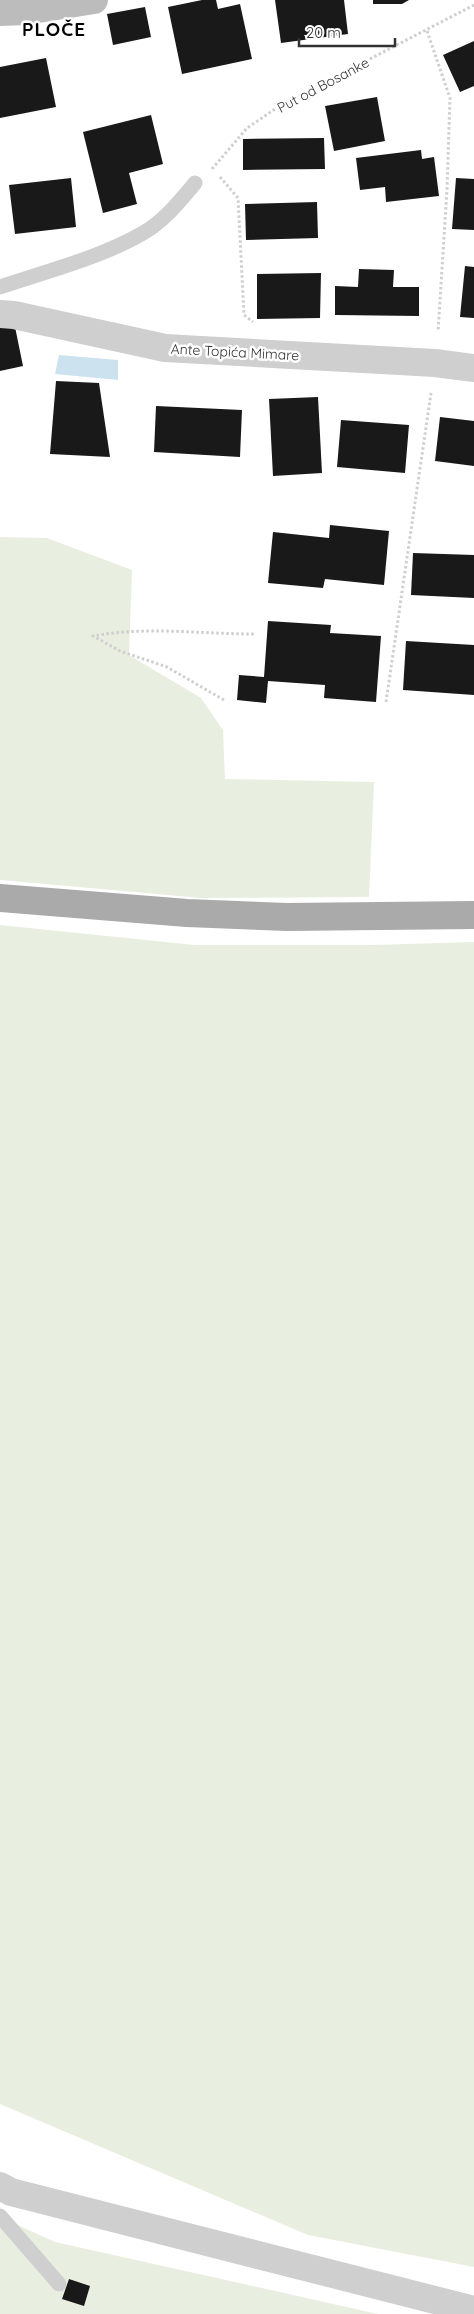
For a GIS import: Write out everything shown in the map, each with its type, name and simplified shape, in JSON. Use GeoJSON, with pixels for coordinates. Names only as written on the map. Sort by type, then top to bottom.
{"type":"FeatureCollection","features":[{"type":"Feature","properties":{"kind":"main road"},"geometry":{"type":"LineString","coordinates":[[0,898],[187,913],[287,917],[474,915]]}},
{"type":"Feature","properties":{"kind":"street"},"geometry":{"type":"LineString","coordinates":[[0,12],[26,11],[94,0]]}},
{"type":"Feature","properties":{"kind":"street","name":"Ante Topića Mimare"},"geometry":{"type":"LineString","coordinates":[[0,314],[14,315],[165,348],[435,363],[474,368]]}},
{"type":"Feature","properties":{"kind":"street"},"geometry":{"type":"LineString","coordinates":[[0,2186],[11,2192],[474,2310]]}},
{"type":"Feature","properties":{"kind":"lane"},"geometry":{"type":"LineString","coordinates":[[0,287],[103,252],[144,233],[166,217],[196,183]]}},
{"type":"Feature","properties":{"kind":"lane"},"geometry":{"type":"LineString","coordinates":[[0,2216],[59,2284]]}},
{"type":"Feature","properties":{"kind":"path","name":"Put od Bosanke"},"geometry":{"type":"LineString","coordinates":[[196,183],[213,169],[247,128],[281,105],[474,5]]}},
{"type":"Feature","properties":{"kind":"path"},"geometry":{"type":"LineString","coordinates":[[213,169],[238,198],[244,315],[257,327]]}},
{"type":"Feature","properties":{"kind":"path"},"geometry":{"type":"LineString","coordinates":[[224,700],[167,667],[120,651],[93,636],[150,630],[254,634]]}},
{"type":"Feature","properties":{"kind":"green space"},"geometry":{"type":"Polygon","coordinates":[[[0,537],[47,538],[132,570],[129,655],[201,698],[223,730],[225,779],[374,782],[369,897],[201,898],[0,880],[0,537]]]}},
{"type":"Feature","properties":{"kind":"green space"},"geometry":{"type":"Polygon","coordinates":[[[0,925],[195,945],[372,945],[474,942],[474,2267],[308,2235],[0,2104],[0,925]]]}},
{"type":"Feature","properties":{"kind":"green space"},"geometry":{"type":"Polygon","coordinates":[[[0,2217],[55,2242],[378,2314],[0,2314],[0,2217]]]}},
{"type":"Feature","properties":{"kind":"water"},"geometry":{"type":"Polygon","coordinates":[[[59,355],[118,360],[118,380],[55,374],[59,355]]]}},
{"type":"Feature","properties":{"kind":"building"},"geometry":{"type":"Polygon","coordinates":[[[202,0],[216,0],[218,9],[240,4],[252,59],[182,74],[168,7],[202,0]]]}},
{"type":"Feature","properties":{"kind":"building"},"geometry":{"type":"Polygon","coordinates":[[[275,0],[344,0],[348,34],[281,43],[275,0]]]}},
{"type":"Feature","properties":{"kind":"building"},"geometry":{"type":"Polygon","coordinates":[[[373,0],[409,0],[402,4],[373,4],[373,0]]]}},
{"type":"Feature","properties":{"kind":"building"},"geometry":{"type":"Polygon","coordinates":[[[145,7],[151,37],[113,45],[107,14],[145,7]]]}},
{"type":"Feature","properties":{"kind":"building"},"geometry":{"type":"Polygon","coordinates":[[[474,41],[474,86],[460,92],[443,55],[474,41]]]}},
{"type":"Feature","properties":{"kind":"building"},"geometry":{"type":"Polygon","coordinates":[[[46,58],[56,107],[0,118],[0,67],[46,58]]]}},
{"type":"Feature","properties":{"kind":"building"},"geometry":{"type":"Polygon","coordinates":[[[377,97],[385,141],[334,151],[325,106],[377,97]]]}},
{"type":"Feature","properties":{"kind":"building"},"geometry":{"type":"Polygon","coordinates":[[[151,115],[163,164],[129,173],[137,204],[103,213],[83,132],[151,115]]]}},
{"type":"Feature","properties":{"kind":"building"},"geometry":{"type":"Polygon","coordinates":[[[324,138],[325,169],[243,170],[243,139],[324,138]]]}},
{"type":"Feature","properties":{"kind":"building"},"geometry":{"type":"Polygon","coordinates":[[[421,150],[422,159],[434,157],[439,196],[386,202],[385,187],[360,190],[356,158],[421,150]]]}},
{"type":"Feature","properties":{"kind":"building"},"geometry":{"type":"Polygon","coordinates":[[[71,178],[76,227],[15,234],[9,185],[71,178]]]}},
{"type":"Feature","properties":{"kind":"building"},"geometry":{"type":"Polygon","coordinates":[[[456,178],[474,179],[474,230],[452,229],[456,178]]]}},
{"type":"Feature","properties":{"kind":"building"},"geometry":{"type":"Polygon","coordinates":[[[317,202],[318,238],[246,240],[245,204],[317,202]]]}},
{"type":"Feature","properties":{"kind":"building"},"geometry":{"type":"Polygon","coordinates":[[[465,266],[474,267],[474,318],[460,317],[465,266]]]}},
{"type":"Feature","properties":{"kind":"building"},"geometry":{"type":"Polygon","coordinates":[[[359,269],[394,270],[393,287],[419,287],[419,316],[335,315],[335,286],[358,287],[359,269]]]}},
{"type":"Feature","properties":{"kind":"building"},"geometry":{"type":"Polygon","coordinates":[[[321,273],[320,318],[257,319],[257,274],[321,273]]]}},
{"type":"Feature","properties":{"kind":"building"},"geometry":{"type":"Polygon","coordinates":[[[14,322],[23,366],[0,371],[0,325],[14,322]]]}},
{"type":"Feature","properties":{"kind":"building"},"geometry":{"type":"Polygon","coordinates":[[[56,381],[99,383],[110,457],[50,454],[56,381]]]}},
{"type":"Feature","properties":{"kind":"building"},"geometry":{"type":"Polygon","coordinates":[[[318,397],[322,473],[273,476],[269,399],[318,397]]]}},
{"type":"Feature","properties":{"kind":"building"},"geometry":{"type":"Polygon","coordinates":[[[156,406],[242,410],[240,457],[154,452],[156,406]]]}},
{"type":"Feature","properties":{"kind":"building"},"geometry":{"type":"Polygon","coordinates":[[[440,417],[474,421],[474,466],[435,461],[440,417]]]}},
{"type":"Feature","properties":{"kind":"building"},"geometry":{"type":"Polygon","coordinates":[[[341,420],[409,425],[405,473],[337,467],[341,420]]]}},
{"type":"Feature","properties":{"kind":"building"},"geometry":{"type":"Polygon","coordinates":[[[330,525],[389,531],[384,585],[325,579],[323,588],[268,583],[273,532],[329,538],[330,525]]]}},
{"type":"Feature","properties":{"kind":"building"},"geometry":{"type":"Polygon","coordinates":[[[413,553],[474,555],[474,598],[411,595],[413,553]]]}},
{"type":"Feature","properties":{"kind":"building"},"geometry":{"type":"Polygon","coordinates":[[[268,621],[331,625],[330,633],[381,636],[376,702],[324,698],[325,685],[268,681],[266,703],[237,700],[239,675],[264,677],[268,621]]]}},
{"type":"Feature","properties":{"kind":"building"},"geometry":{"type":"Polygon","coordinates":[[[406,641],[474,645],[474,695],[403,690],[406,641]]]}},
{"type":"Feature","properties":{"kind":"building"},"geometry":{"type":"Polygon","coordinates":[[[69,2279],[90,2286],[84,2306],[62,2299],[69,2279]]]}},
{"type":"Feature","properties":{"kind":"district","name":"PLOČE"},"geometry":{"type":"Point","coordinates":[54,29]}}]}
